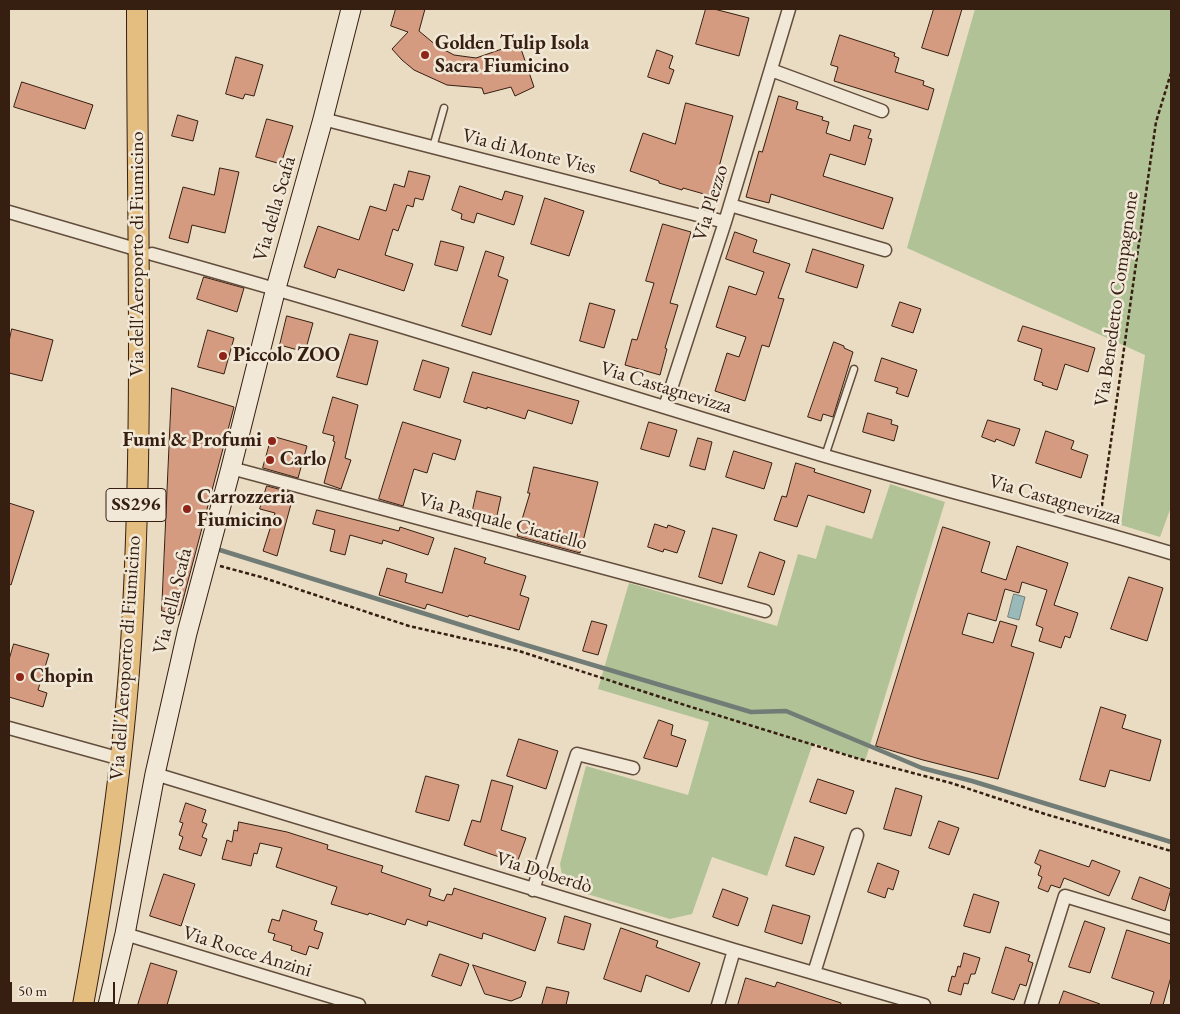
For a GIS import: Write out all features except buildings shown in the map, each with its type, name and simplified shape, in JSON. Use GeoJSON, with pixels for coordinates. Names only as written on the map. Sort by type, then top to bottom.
{"type":"FeatureCollection","features":[{"type":"Feature","properties":{"kind":"main road","name":"Via dell'Aeroporto di Fiumicino"},"geometry":{"type":"LineString","coordinates":[[83,1005],[102,899],[121,759],[132,627],[145,252],[137,9]]}},
{"type":"Feature","properties":{"kind":"street","name":"Via della Scafa"},"geometry":{"type":"LineString","coordinates":[[108,1005],[125,934],[155,774],[188,633],[232,468],[276,288],[323,119],[351,9]]}},
{"type":"Feature","properties":{"kind":"street","name":"Via Plezzo"},"geometry":{"type":"LineString","coordinates":[[665,407],[725,222],[771,70],[786,10]]}},
{"type":"Feature","properties":{"kind":"street"},"geometry":{"type":"LineString","coordinates":[[771,70],[882,111]]}},
{"type":"Feature","properties":{"kind":"street","name":"Via di Monte Vies"},"geometry":{"type":"LineString","coordinates":[[323,119],[725,222]]}},
{"type":"Feature","properties":{"kind":"street"},"geometry":{"type":"LineString","coordinates":[[730,205],[885,250]]}},
{"type":"Feature","properties":{"kind":"street","name":"Via Castagnevizza"},"geometry":{"type":"LineString","coordinates":[[9,212],[276,288],[825,456],[1171,553]]}},
{"type":"Feature","properties":{"kind":"street","name":"Via Pasquale Cicatiello"},"geometry":{"type":"LineString","coordinates":[[232,468],[765,611]]}},
{"type":"Feature","properties":{"kind":"street"},"geometry":{"type":"LineString","coordinates":[[9,728],[121,759]]}},
{"type":"Feature","properties":{"kind":"street"},"geometry":{"type":"LineString","coordinates":[[533,890],[577,754],[633,768]]}},
{"type":"Feature","properties":{"kind":"street","name":"Via Doberdò"},"geometry":{"type":"LineString","coordinates":[[155,774],[533,890],[924,1005]]}},
{"type":"Feature","properties":{"kind":"street"},"geometry":{"type":"LineString","coordinates":[[814,973],[856,835]]}},
{"type":"Feature","properties":{"kind":"street"},"geometry":{"type":"LineString","coordinates":[[1031,1005],[1065,896],[1171,928]]}},
{"type":"Feature","properties":{"kind":"street","name":"Via Rocce Anzini"},"geometry":{"type":"LineString","coordinates":[[125,934],[359,1005]]}},
{"type":"Feature","properties":{"kind":"street"},"geometry":{"type":"LineString","coordinates":[[718,1005],[734,950]]}},
{"type":"Feature","properties":{"kind":"lane"},"geometry":{"type":"LineString","coordinates":[[432,147],[444,108]]}},
{"type":"Feature","properties":{"kind":"lane"},"geometry":{"type":"LineString","coordinates":[[825,456],[854,369]]}},
{"type":"Feature","properties":{"kind":"path","name":"Via Benedetto Compagnone"},"geometry":{"type":"LineString","coordinates":[[1098,531],[1156,122],[1171,73]]}},
{"type":"Feature","properties":{"kind":"path"},"geometry":{"type":"LineString","coordinates":[[206,562],[261,577],[409,626],[519,651],[847,755],[951,783],[1045,814],[1171,851]]}},
{"type":"Feature","properties":{"kind":"green space"},"geometry":{"type":"Polygon","coordinates":[[[975,9],[1171,9],[1171,507],[1160,537],[1121,525],[1145,355],[907,248],[975,9]]]}},
{"type":"Feature","properties":{"kind":"green space"},"geometry":{"type":"Polygon","coordinates":[[[890,484],[945,502],[865,761],[813,743],[767,876],[712,857],[692,914],[670,919],[564,887],[560,864],[586,766],[688,795],[709,722],[598,689],[629,583],[777,626],[798,554],[816,559],[826,525],[872,539],[890,484]]]}},
{"type":"Feature","properties":{"kind":"water"},"geometry":{"type":"Polygon","coordinates":[[[1014,594],[1025,597],[1019,620],[1008,617],[1014,594]]]}},
{"type":"Feature","properties":{"kind":"waterway"},"geometry":{"type":"LineString","coordinates":[[220,550],[519,643],[751,712],[786,711],[922,768],[972,781],[1171,842]]}},
{"type":"Feature","properties":{"kind":"place","name":"Golden Tulip Isola Sacra Fiumicino"},"geometry":{"type":"Point","coordinates":[425,55]}},
{"type":"Feature","properties":{"kind":"place","name":"Piccolo ZOO"},"geometry":{"type":"Point","coordinates":[223,356]}},
{"type":"Feature","properties":{"kind":"place","name":"Fumi & Profumi"},"geometry":{"type":"Point","coordinates":[272,441]}},
{"type":"Feature","properties":{"kind":"place","name":"Carlo"},"geometry":{"type":"Point","coordinates":[270,460]}},
{"type":"Feature","properties":{"kind":"place","name":"Carrozzeria Fiumicino"},"geometry":{"type":"Point","coordinates":[187,509]}},
{"type":"Feature","properties":{"kind":"place","name":"Chopin"},"geometry":{"type":"Point","coordinates":[20,677]}}]}
